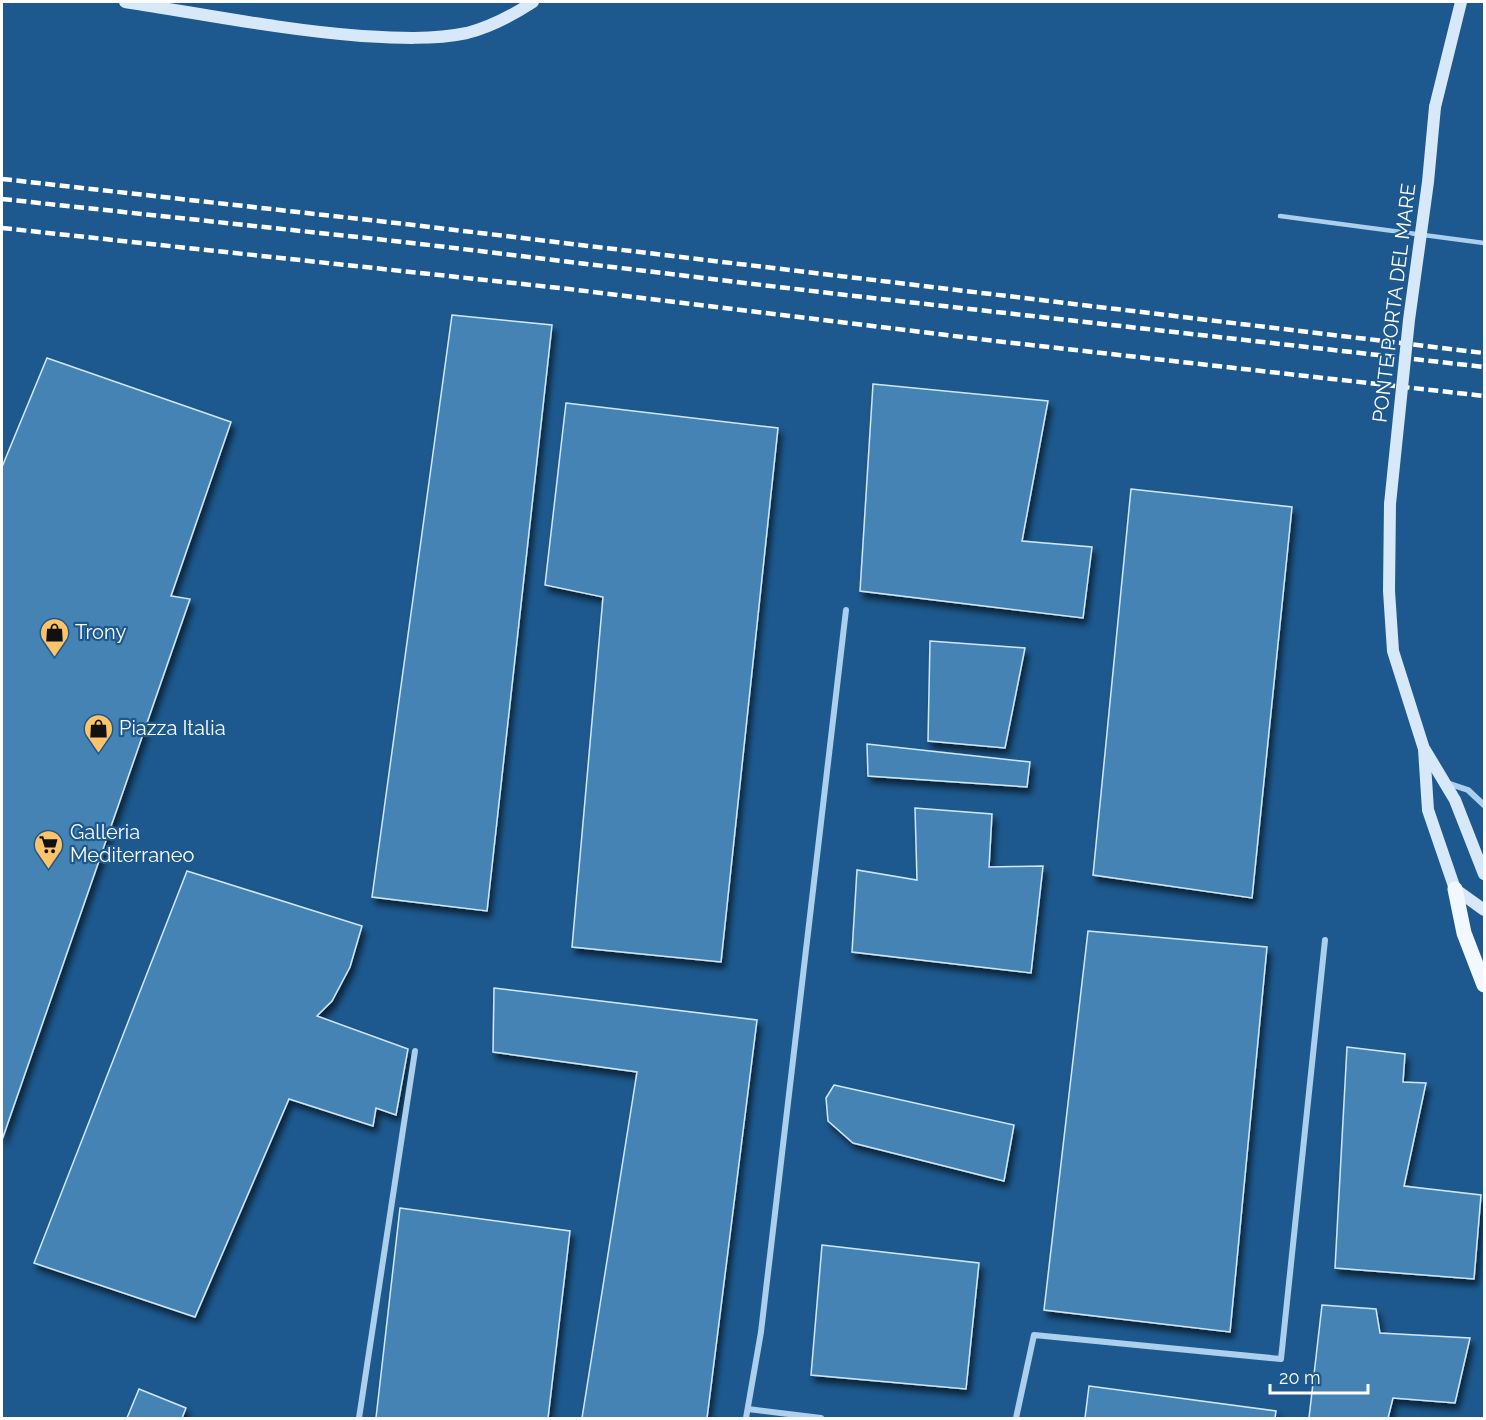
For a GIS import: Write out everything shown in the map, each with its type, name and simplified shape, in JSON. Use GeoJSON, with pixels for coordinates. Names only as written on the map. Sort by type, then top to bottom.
{"type":"FeatureCollection","features":[{"type":"Feature","properties":{"kind":"main road"},"geometry":{"type":"LineString","coordinates":[[125,2],[322,33],[416,38],[468,32],[514,15],[533,2]]}},
{"type":"Feature","properties":{"kind":"main road","name":"PONTE PORTA DEL MARE"},"geometry":{"type":"LineString","coordinates":[[1424,749],[1394,651],[1389,591],[1390,504],[1409,320],[1428,182],[1435,107],[1461,2]]}},
{"type":"Feature","properties":{"kind":"main road"},"geometry":{"type":"LineString","coordinates":[[1424,749],[1455,800],[1485,874]]}},
{"type":"Feature","properties":{"kind":"main road"},"geometry":{"type":"LineString","coordinates":[[1424,749],[1428,810],[1455,889],[1464,933],[1485,985]]}},
{"type":"Feature","properties":{"kind":"main road"},"geometry":{"type":"LineString","coordinates":[[1455,889],[1485,910]]}},
{"type":"Feature","properties":{"kind":"street"},"geometry":{"type":"LineString","coordinates":[[746,1419],[763,1320],[846,610]]}},
{"type":"Feature","properties":{"kind":"street"},"geometry":{"type":"LineString","coordinates":[[1445,782],[1467,790],[1485,805]]}},
{"type":"Feature","properties":{"kind":"street"},"geometry":{"type":"LineString","coordinates":[[1016,1419],[1034,1335],[1281,1359],[1325,939]]}},
{"type":"Feature","properties":{"kind":"street"},"geometry":{"type":"LineString","coordinates":[[359,1419],[415,1051]]}},
{"type":"Feature","properties":{"kind":"street"},"geometry":{"type":"LineString","coordinates":[[748,1409],[821,1419]]}},
{"type":"Feature","properties":{"kind":"lane"},"geometry":{"type":"LineString","coordinates":[[1280,216],[1485,243]]}},
{"type":"Feature","properties":{"kind":"building"},"geometry":{"type":"Polygon","coordinates":[[[452,315],[552,325],[487,911],[372,897],[452,315]]]}},
{"type":"Feature","properties":{"kind":"building","name":"Galleria Mediterraneo"},"geometry":{"type":"Polygon","coordinates":[[[47,358],[231,422],[171,596],[190,599],[2,1140],[2,467],[47,358]]]}},
{"type":"Feature","properties":{"kind":"building"},"geometry":{"type":"Polygon","coordinates":[[[873,384],[1048,401],[1022,541],[1092,547],[1083,618],[860,591],[873,384]]]}},
{"type":"Feature","properties":{"kind":"building"},"geometry":{"type":"Polygon","coordinates":[[[566,403],[778,428],[721,962],[572,947],[603,597],[545,585],[566,403]]]}},
{"type":"Feature","properties":{"kind":"building"},"geometry":{"type":"Polygon","coordinates":[[[1131,489],[1292,507],[1252,898],[1093,875],[1131,489]]]}},
{"type":"Feature","properties":{"kind":"building"},"geometry":{"type":"Polygon","coordinates":[[[930,641],[1025,648],[1005,748],[928,741],[930,641]]]}},
{"type":"Feature","properties":{"kind":"building"},"geometry":{"type":"Polygon","coordinates":[[[867,744],[1030,762],[1027,787],[868,776],[867,744]]]}},
{"type":"Feature","properties":{"kind":"building"},"geometry":{"type":"Polygon","coordinates":[[[915,808],[992,814],[989,867],[1043,866],[1031,973],[852,952],[857,870],[917,880],[915,808]]]}},
{"type":"Feature","properties":{"kind":"building"},"geometry":{"type":"Polygon","coordinates":[[[187,871],[362,926],[350,967],[332,1001],[317,1016],[408,1049],[396,1115],[376,1108],[373,1126],[289,1099],[195,1317],[34,1263],[187,871]]]}},
{"type":"Feature","properties":{"kind":"building"},"geometry":{"type":"Polygon","coordinates":[[[1088,931],[1267,947],[1230,1332],[1044,1310],[1088,931]]]}},
{"type":"Feature","properties":{"kind":"building"},"geometry":{"type":"Polygon","coordinates":[[[494,988],[757,1020],[707,1418],[582,1418],[637,1072],[493,1052],[494,988]]]}},
{"type":"Feature","properties":{"kind":"building"},"geometry":{"type":"Polygon","coordinates":[[[1347,1047],[1405,1054],[1403,1082],[1426,1083],[1404,1186],[1481,1195],[1474,1279],[1335,1268],[1347,1047]]]}},
{"type":"Feature","properties":{"kind":"building"},"geometry":{"type":"Polygon","coordinates":[[[834,1085],[1014,1125],[1004,1181],[853,1143],[828,1121],[826,1098],[834,1085]]]}},
{"type":"Feature","properties":{"kind":"building"},"geometry":{"type":"Polygon","coordinates":[[[400,1208],[570,1231],[548,1418],[376,1418],[400,1208]]]}},
{"type":"Feature","properties":{"kind":"building"},"geometry":{"type":"Polygon","coordinates":[[[822,1245],[979,1263],[966,1389],[811,1375],[822,1245]]]}},
{"type":"Feature","properties":{"kind":"building"},"geometry":{"type":"Polygon","coordinates":[[[1322,1305],[1376,1309],[1380,1333],[1470,1338],[1455,1403],[1393,1398],[1388,1418],[1309,1418],[1322,1305]]]}},
{"type":"Feature","properties":{"kind":"building"},"geometry":{"type":"Polygon","coordinates":[[[1089,1386],[1276,1411],[1275,1418],[1085,1418],[1089,1386]]]}},
{"type":"Feature","properties":{"kind":"building"},"geometry":{"type":"Polygon","coordinates":[[[139,1389],[186,1408],[182,1418],[127,1418],[139,1389]]]}},
{"type":"Feature","properties":{"kind":"railway"},"geometry":{"type":"LineString","coordinates":[[2,179],[405,224],[1484,353]]}},
{"type":"Feature","properties":{"kind":"railway"},"geometry":{"type":"LineString","coordinates":[[2,199],[404,242],[837,294],[1484,367]]}},
{"type":"Feature","properties":{"kind":"railway"},"geometry":{"type":"LineString","coordinates":[[2,228],[569,289],[995,341],[1484,396]]}},
{"type":"Feature","properties":{"kind":"place","name":"Trony"},"geometry":{"type":"Point","coordinates":[54,658]}},
{"type":"Feature","properties":{"kind":"place","name":"Piazza Italia"},"geometry":{"type":"Point","coordinates":[98,754]}},
{"type":"Feature","properties":{"kind":"place","name":"Galleria Mediterraneo"},"geometry":{"type":"Point","coordinates":[49,870]}}]}
